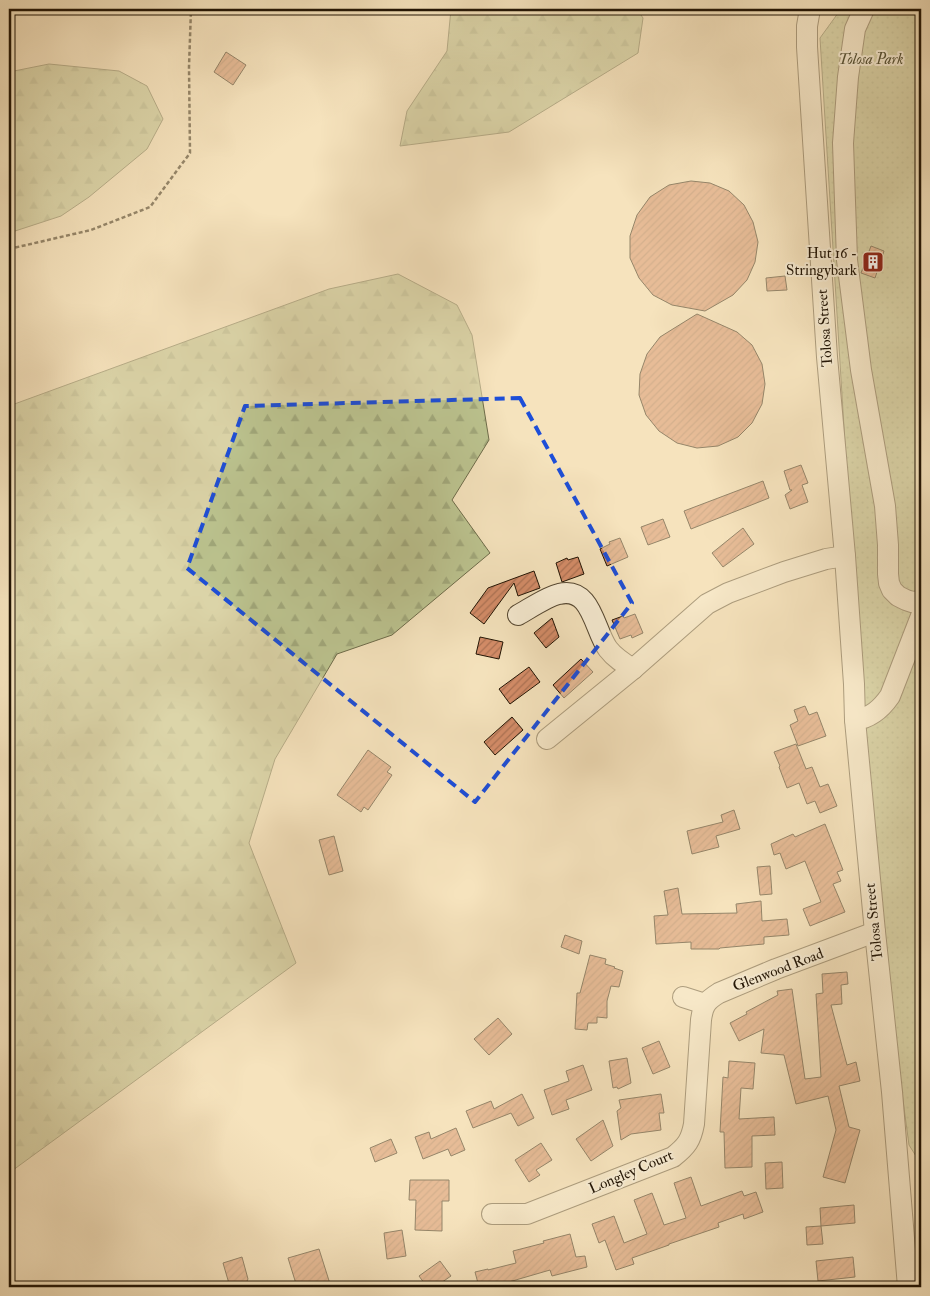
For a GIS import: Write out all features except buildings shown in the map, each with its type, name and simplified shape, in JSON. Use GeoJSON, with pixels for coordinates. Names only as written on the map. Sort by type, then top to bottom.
{"type":"FeatureCollection","features":[{"type":"Feature","properties":{"kind":"street","name":"Tolosa Street"},"geometry":{"type":"LineString","coordinates":[[810,9],[807,26],[807,47],[827,357],[845,556],[855,720],[892,1092],[908,1287]]}},
{"type":"Feature","properties":{"kind":"street"},"geometry":{"type":"LineString","coordinates":[[864,9],[855,28],[848,77],[843,143],[847,260],[861,370],[885,506],[889,583],[892,590],[898,596],[912,602],[921,601]]}},
{"type":"Feature","properties":{"kind":"street"},"geometry":{"type":"LineString","coordinates":[[546,739],[707,604],[728,593],[784,572],[826,559],[845,556]]}},
{"type":"Feature","properties":{"kind":"street"},"geometry":{"type":"LineString","coordinates":[[518,615],[557,594],[568,592],[576,594],[583,598],[588,605],[598,631],[617,660],[633,668]]}},
{"type":"Feature","properties":{"kind":"street"},"geometry":{"type":"LineString","coordinates":[[855,720],[868,717],[878,711],[890,696],[921,616]]}},
{"type":"Feature","properties":{"kind":"street","name":"Glenwood Road"},"geometry":{"type":"LineString","coordinates":[[705,1004],[710,998],[719,993],[875,932]]}},
{"type":"Feature","properties":{"kind":"street"},"geometry":{"type":"LineString","coordinates":[[682,997],[705,1004]]}},
{"type":"Feature","properties":{"kind":"street","name":"Longley Court"},"geometry":{"type":"LineString","coordinates":[[492,1214],[527,1214],[663,1161],[682,1150],[688,1143],[694,1124],[701,1020],[705,1004]]}},
{"type":"Feature","properties":{"kind":"path"},"geometry":{"type":"LineString","coordinates":[[9,249],[91,230],[150,208],[190,153],[189,67],[191,9]]}},
{"type":"Feature","properties":{"kind":"highlighted area"},"geometry":{"type":"Polygon","coordinates":[[[520,398],[632,603],[475,802],[187,568],[245,406],[520,398]]]}},
{"type":"Feature","properties":{"kind":"green space"},"geometry":{"type":"Polygon","coordinates":[[[451,9],[637,9],[643,18],[638,53],[509,132],[400,146],[407,111],[447,51],[451,9]]]}},
{"type":"Feature","properties":{"kind":"green space","name":"Tolosa Park"},"geometry":{"type":"Polygon","coordinates":[[[841,9],[921,9],[921,1164],[909,1145],[879,922],[862,719],[820,38],[841,9]]]}},
{"type":"Feature","properties":{"kind":"green space"},"geometry":{"type":"Polygon","coordinates":[[[49,64],[119,71],[147,86],[163,119],[147,149],[89,197],[61,216],[9,233],[9,72],[49,64]]]}},
{"type":"Feature","properties":{"kind":"green space"},"geometry":{"type":"Polygon","coordinates":[[[398,274],[457,305],[472,335],[489,440],[452,500],[490,553],[392,635],[337,654],[275,759],[249,843],[296,963],[9,1173],[9,406],[329,289],[398,274]]]}},
{"type":"Feature","properties":{"kind":"place","name":"Hut 16 - Stringybark"},"geometry":{"type":"Point","coordinates":[873,262]}}]}
